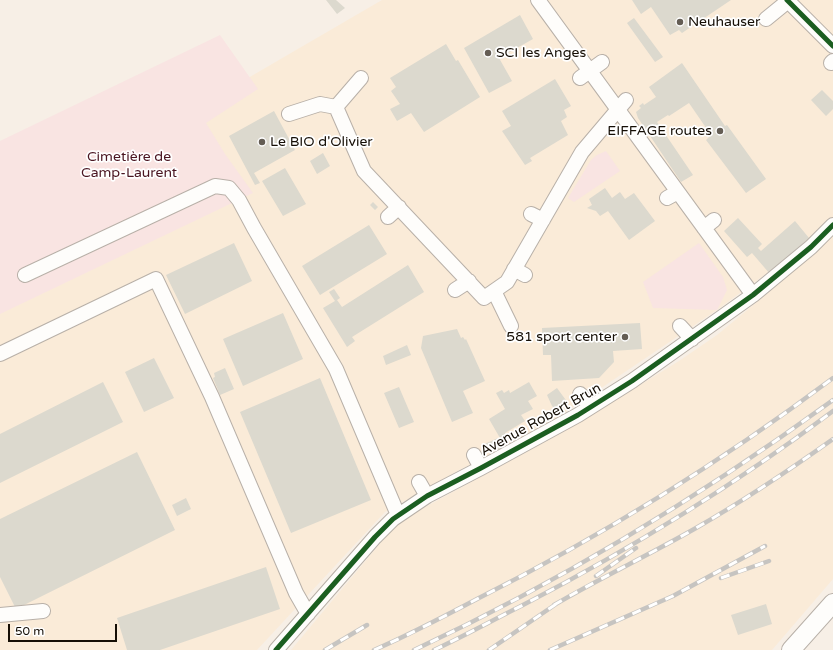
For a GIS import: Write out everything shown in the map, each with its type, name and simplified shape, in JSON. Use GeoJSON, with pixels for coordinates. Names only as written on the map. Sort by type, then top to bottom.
{"type":"FeatureCollection","features":[{"type":"Feature","properties":{"kind":"main road"},"geometry":{"type":"LineString","coordinates":[[791,650],[833,603]]}},
{"type":"Feature","properties":{"kind":"street"},"geometry":{"type":"LineString","coordinates":[[538,0],[566,47],[585,74],[622,104],[672,195],[709,224],[753,295]]}},
{"type":"Feature","properties":{"kind":"street"},"geometry":{"type":"LineString","coordinates":[[766,19],[788,1],[833,46]]}},
{"type":"Feature","properties":{"kind":"street"},"geometry":{"type":"LineString","coordinates":[[585,74],[602,62]]}},
{"type":"Feature","properties":{"kind":"street"},"geometry":{"type":"LineString","coordinates":[[336,107],[361,78]]}},
{"type":"Feature","properties":{"kind":"street"},"geometry":{"type":"LineString","coordinates":[[289,114],[320,104],[336,107]]}},
{"type":"Feature","properties":{"kind":"street"},"geometry":{"type":"LineString","coordinates":[[336,107],[364,171],[484,298],[520,272],[537,217],[554,189],[582,152],[622,104]]}},
{"type":"Feature","properties":{"kind":"street"},"geometry":{"type":"LineString","coordinates":[[25,275],[215,186],[229,188],[239,200],[336,369],[398,515]]}},
{"type":"Feature","properties":{"kind":"street"},"geometry":{"type":"LineString","coordinates":[[388,217],[398,207]]}},
{"type":"Feature","properties":{"kind":"street","name":"Avenue Robert Brun"},"geometry":{"type":"LineString","coordinates":[[276,650],[375,537],[398,515],[427,496],[481,468],[632,382],[753,295],[811,247],[833,225]]}},
{"type":"Feature","properties":{"kind":"street"},"geometry":{"type":"LineString","coordinates":[[0,354],[156,279],[212,397],[296,593],[308,614]]}},
{"type":"Feature","properties":{"kind":"street"},"geometry":{"type":"LineString","coordinates":[[455,290],[469,281]]}},
{"type":"Feature","properties":{"kind":"street"},"geometry":{"type":"LineString","coordinates":[[494,291],[510,326]]}},
{"type":"Feature","properties":{"kind":"street"},"geometry":{"type":"LineString","coordinates":[[680,326],[692,339]]}},
{"type":"Feature","properties":{"kind":"street"},"geometry":{"type":"LineString","coordinates":[[580,394],[590,407]]}},
{"type":"Feature","properties":{"kind":"street"},"geometry":{"type":"LineString","coordinates":[[474,455],[481,468]]}},
{"type":"Feature","properties":{"kind":"street"},"geometry":{"type":"LineString","coordinates":[[419,482],[427,496]]}},
{"type":"Feature","properties":{"kind":"street"},"geometry":{"type":"LineString","coordinates":[[0,615],[43,611]]}},
{"type":"Feature","properties":{"kind":"shaded area"},"geometry":{"type":"Polygon","coordinates":[[[382,0],[833,0],[833,220],[824,231],[717,310],[518,444],[461,469],[385,512],[257,650],[0,650],[0,272],[193,110],[382,0]]]}},
{"type":"Feature","properties":{"kind":"shaded area"},"geometry":{"type":"Polygon","coordinates":[[[833,232],[833,579],[772,650],[291,650],[393,528],[405,518],[567,430],[679,361],[717,335],[780,283],[833,232]]]}},
{"type":"Feature","properties":{"kind":"green space","name":"Cimetière de Camp-Laurent"},"geometry":{"type":"Polygon","coordinates":[[[220,35],[258,89],[206,123],[225,154],[253,193],[0,314],[0,141],[220,35]]]}},
{"type":"Feature","properties":{"kind":"green space"},"geometry":{"type":"Polygon","coordinates":[[[606,151],[620,171],[574,202],[568,198],[591,160],[597,155],[606,151]]]}},
{"type":"Feature","properties":{"kind":"green space"},"geometry":{"type":"Polygon","coordinates":[[[699,243],[723,277],[727,290],[717,310],[653,308],[643,282],[699,243]]]}},
{"type":"Feature","properties":{"kind":"building"},"geometry":{"type":"Polygon","coordinates":[[[326,0],[336,0],[345,8],[337,14],[326,0]]]}},
{"type":"Feature","properties":{"kind":"building","name":"Neuhauser"},"geometry":{"type":"Polygon","coordinates":[[[632,0],[731,0],[682,33],[679,30],[670,35],[651,7],[641,14],[632,0]]]}},
{"type":"Feature","properties":{"kind":"building","name":"SCI les Anges"},"geometry":{"type":"Polygon","coordinates":[[[520,15],[533,39],[499,58],[512,81],[489,93],[464,48],[520,15]]]}},
{"type":"Feature","properties":{"kind":"building"},"geometry":{"type":"Polygon","coordinates":[[[634,18],[663,57],[655,62],[627,23],[634,18]]]}},
{"type":"Feature","properties":{"kind":"building"},"geometry":{"type":"Polygon","coordinates":[[[446,44],[456,61],[458,60],[480,97],[424,132],[411,113],[397,121],[390,109],[400,104],[391,91],[396,87],[390,78],[446,44]]]}},
{"type":"Feature","properties":{"kind":"building","name":"EIFFAGE routes"},"geometry":{"type":"Polygon","coordinates":[[[682,63],[725,126],[727,125],[766,179],[746,193],[706,140],[711,135],[689,103],[657,122],[693,175],[681,182],[638,118],[636,112],[641,108],[639,106],[643,103],[644,105],[656,97],[649,87],[682,63]]]}},
{"type":"Feature","properties":{"kind":"building"},"geometry":{"type":"Polygon","coordinates":[[[555,79],[571,106],[564,110],[567,117],[561,121],[568,135],[530,158],[532,161],[525,165],[502,131],[511,126],[502,111],[555,79]]]}},
{"type":"Feature","properties":{"kind":"building"},"geometry":{"type":"Polygon","coordinates":[[[822,90],[833,101],[833,109],[826,116],[811,100],[822,90]]]}},
{"type":"Feature","properties":{"kind":"building","name":"Le BIO d'Olivier"},"geometry":{"type":"Polygon","coordinates":[[[274,111],[295,150],[254,173],[260,183],[255,185],[229,136],[274,111]]]}},
{"type":"Feature","properties":{"kind":"building"},"geometry":{"type":"Polygon","coordinates":[[[323,153],[330,166],[317,174],[310,161],[323,153]]]}},
{"type":"Feature","properties":{"kind":"building"},"geometry":{"type":"Polygon","coordinates":[[[285,168],[306,204],[283,216],[262,181],[285,168]]]}},
{"type":"Feature","properties":{"kind":"building"},"geometry":{"type":"Polygon","coordinates":[[[605,188],[612,198],[620,192],[625,199],[634,193],[655,221],[629,240],[608,211],[600,216],[596,211],[587,208],[592,205],[589,199],[605,188]]]}},
{"type":"Feature","properties":{"kind":"building"},"geometry":{"type":"Polygon","coordinates":[[[373,202],[378,207],[375,210],[370,205],[373,202]]]}},
{"type":"Feature","properties":{"kind":"building"},"geometry":{"type":"Polygon","coordinates":[[[738,218],[762,244],[758,248],[761,251],[795,221],[809,238],[770,274],[752,253],[747,257],[724,231],[738,218]]]}},
{"type":"Feature","properties":{"kind":"building"},"geometry":{"type":"Polygon","coordinates":[[[369,225],[387,254],[320,295],[302,266],[369,225]]]}},
{"type":"Feature","properties":{"kind":"building"},"geometry":{"type":"Polygon","coordinates":[[[234,243],[252,281],[185,314],[166,275],[234,243]]]}},
{"type":"Feature","properties":{"kind":"building"},"geometry":{"type":"Polygon","coordinates":[[[408,265],[424,292],[352,337],[355,341],[347,347],[323,308],[335,301],[329,292],[334,289],[340,298],[337,300],[342,307],[408,265]]]}},
{"type":"Feature","properties":{"kind":"building"},"geometry":{"type":"Polygon","coordinates":[[[283,313],[303,359],[243,386],[223,339],[283,313]]]}},
{"type":"Feature","properties":{"kind":"building"},"geometry":{"type":"Polygon","coordinates":[[[640,323],[642,349],[613,351],[614,362],[599,378],[552,381],[551,355],[543,355],[542,328],[640,323]]]}},
{"type":"Feature","properties":{"kind":"building"},"geometry":{"type":"Polygon","coordinates":[[[457,329],[461,338],[463,337],[465,340],[466,339],[485,381],[463,391],[473,413],[452,422],[421,348],[423,336],[457,329]]]}},
{"type":"Feature","properties":{"kind":"building"},"geometry":{"type":"Polygon","coordinates":[[[407,345],[411,355],[386,365],[383,356],[407,345]]]}},
{"type":"Feature","properties":{"kind":"building"},"geometry":{"type":"Polygon","coordinates":[[[154,358],[174,398],[144,412],[125,372],[154,358]]]}},
{"type":"Feature","properties":{"kind":"building"},"geometry":{"type":"Polygon","coordinates":[[[225,368],[234,389],[220,395],[213,378],[215,377],[214,373],[225,368]]]}},
{"type":"Feature","properties":{"kind":"building"},"geometry":{"type":"Polygon","coordinates":[[[320,378],[371,500],[291,533],[240,412],[320,378]]]}},
{"type":"Feature","properties":{"kind":"building"},"geometry":{"type":"Polygon","coordinates":[[[103,382],[123,422],[0,483],[0,434],[103,382]]]}},
{"type":"Feature","properties":{"kind":"building"},"geometry":{"type":"Polygon","coordinates":[[[529,382],[537,396],[528,401],[533,409],[521,415],[525,421],[505,433],[506,435],[500,438],[489,419],[505,409],[496,393],[502,390],[504,393],[509,390],[510,393],[529,382]]]}},
{"type":"Feature","properties":{"kind":"building"},"geometry":{"type":"Polygon","coordinates":[[[399,387],[414,422],[399,428],[384,393],[399,387]]]}},
{"type":"Feature","properties":{"kind":"building"},"geometry":{"type":"Polygon","coordinates":[[[557,388],[568,403],[557,411],[552,406],[547,395],[557,388]]]}},
{"type":"Feature","properties":{"kind":"building"},"geometry":{"type":"Polygon","coordinates":[[[498,438],[503,448],[498,451],[482,451],[482,445],[498,438]]]}},
{"type":"Feature","properties":{"kind":"building"},"geometry":{"type":"Polygon","coordinates":[[[137,452],[175,530],[16,609],[0,577],[0,519],[137,452]]]}},
{"type":"Feature","properties":{"kind":"building"},"geometry":{"type":"Polygon","coordinates":[[[186,498],[191,509],[177,516],[172,505],[186,498]]]}},
{"type":"Feature","properties":{"kind":"building"},"geometry":{"type":"Polygon","coordinates":[[[266,567],[280,609],[160,650],[127,650],[117,618],[266,567]]]}},
{"type":"Feature","properties":{"kind":"building"},"geometry":{"type":"Polygon","coordinates":[[[766,604],[772,624],[738,635],[731,615],[766,604]]]}},
{"type":"Feature","properties":{"kind":"railway"},"geometry":{"type":"LineString","coordinates":[[374,650],[426,626],[524,575],[615,524],[748,439],[833,378]]}},
{"type":"Feature","properties":{"kind":"railway"},"geometry":{"type":"LineString","coordinates":[[414,650],[523,595],[630,535],[733,470],[833,400]]}},
{"type":"Feature","properties":{"kind":"railway"},"geometry":{"type":"LineString","coordinates":[[434,650],[563,584],[643,538],[721,490],[833,411]]}},
{"type":"Feature","properties":{"kind":"railway"},"geometry":{"type":"LineString","coordinates":[[554,605],[714,518],[833,439]]}},
{"type":"Feature","properties":{"kind":"railway"},"geometry":{"type":"LineString","coordinates":[[550,650],[673,596],[765,546]]}},
{"type":"Feature","properties":{"kind":"railway"},"geometry":{"type":"LineString","coordinates":[[596,576],[636,548]]}},
{"type":"Feature","properties":{"kind":"railway"},"geometry":{"type":"LineString","coordinates":[[721,578],[769,561]]}},
{"type":"Feature","properties":{"kind":"railway"},"geometry":{"type":"LineString","coordinates":[[489,650],[559,602]]}},
{"type":"Feature","properties":{"kind":"railway"},"geometry":{"type":"LineString","coordinates":[[325,650],[367,625]]}},
{"type":"Feature","properties":{"kind":"cycle path"},"geometry":{"type":"LineString","coordinates":[[787,0],[833,46]]}},
{"type":"Feature","properties":{"kind":"cycle path"},"geometry":{"type":"LineString","coordinates":[[276,650],[375,537],[393,519],[427,496],[578,415],[632,381],[753,295],[811,247],[833,225]]}},
{"type":"Feature","properties":{"kind":"place","name":"Neuhauser"},"geometry":{"type":"Point","coordinates":[680,22]}},
{"type":"Feature","properties":{"kind":"place","name":"SCI les Anges"},"geometry":{"type":"Point","coordinates":[488,53]}},
{"type":"Feature","properties":{"kind":"place","name":"EIFFAGE routes"},"geometry":{"type":"Point","coordinates":[720,131]}},
{"type":"Feature","properties":{"kind":"place","name":"Le BIO d'Olivier"},"geometry":{"type":"Point","coordinates":[262,142]}},
{"type":"Feature","properties":{"kind":"place","name":"581 sport center"},"geometry":{"type":"Point","coordinates":[625,337]}}]}
